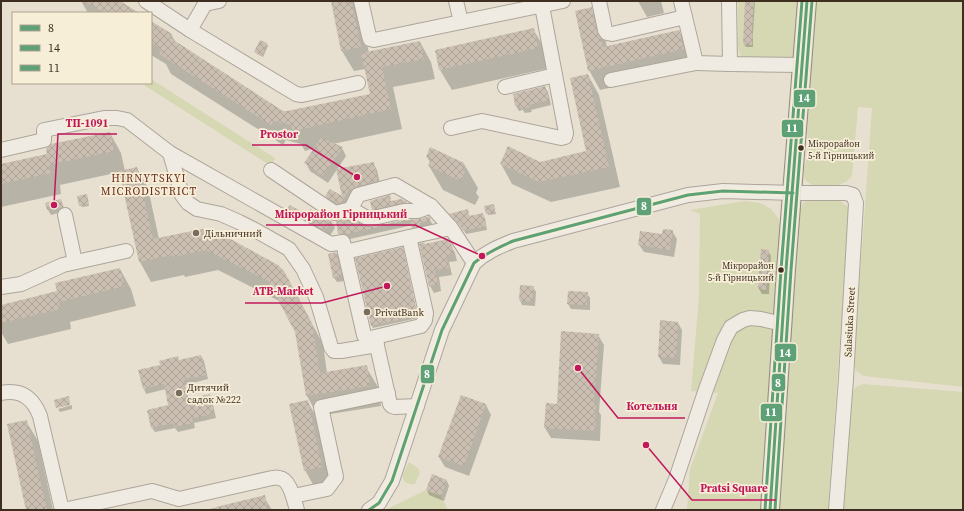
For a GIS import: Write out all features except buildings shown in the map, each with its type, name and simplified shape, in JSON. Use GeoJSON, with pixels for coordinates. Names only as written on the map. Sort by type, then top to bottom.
{"type":"FeatureCollection","features":[{"type":"Feature","properties":{"kind":"main road"},"geometry":{"type":"LineString","coordinates":[[770,510],[786,270],[807,1]]}},
{"type":"Feature","properties":{"kind":"street"},"geometry":{"type":"LineString","coordinates":[[146,1],[190,30],[296,94],[302,95],[358,83]]}},
{"type":"Feature","properties":{"kind":"street"},"geometry":{"type":"LineString","coordinates":[[190,30],[205,4],[219,1]]}},
{"type":"Feature","properties":{"kind":"street"},"geometry":{"type":"LineString","coordinates":[[361,1],[368,36],[370,39],[374,40],[563,1]]}},
{"type":"Feature","properties":{"kind":"street"},"geometry":{"type":"LineString","coordinates":[[456,1],[461,22]]}},
{"type":"Feature","properties":{"kind":"street"},"geometry":{"type":"LineString","coordinates":[[599,1],[605,30],[607,33],[612,34],[685,16]]}},
{"type":"Feature","properties":{"kind":"street"},"geometry":{"type":"LineString","coordinates":[[681,1],[696,63]]}},
{"type":"Feature","properties":{"kind":"street"},"geometry":{"type":"LineString","coordinates":[[729,1],[730,64]]}},
{"type":"Feature","properties":{"kind":"street"},"geometry":{"type":"LineString","coordinates":[[451,128],[482,120],[561,138],[565,137],[566,133],[542,6]]}},
{"type":"Feature","properties":{"kind":"street"},"geometry":{"type":"LineString","coordinates":[[611,80],[696,63],[802,65]]}},
{"type":"Feature","properties":{"kind":"street"},"geometry":{"type":"LineString","coordinates":[[505,87],[555,75]]}},
{"type":"Feature","properties":{"kind":"street"},"geometry":{"type":"LineString","coordinates":[[1,150],[44,140],[44,130],[104,118],[126,120],[170,153],[331,244],[343,242],[364,336],[376,341]]}},
{"type":"Feature","properties":{"kind":"street"},"geometry":{"type":"LineString","coordinates":[[170,153],[182,195],[188,203],[196,209],[221,214],[239,222],[289,249],[303,269],[316,297],[331,347],[334,350],[340,352],[376,341],[421,326],[425,320],[426,313],[409,237]]}},
{"type":"Feature","properties":{"kind":"street"},"geometry":{"type":"LineString","coordinates":[[271,170],[335,212],[351,209],[369,219],[404,211],[418,211],[430,206]]}},
{"type":"Feature","properties":{"kind":"street"},"geometry":{"type":"LineString","coordinates":[[351,209],[358,195],[396,185],[430,206],[441,217],[451,228],[474,263]]}},
{"type":"Feature","properties":{"kind":"street"},"geometry":{"type":"LineString","coordinates":[[369,510],[379,503],[392,481],[442,330],[474,263],[482,256],[493,249],[513,241],[688,195],[723,191],[793,193]]}},
{"type":"Feature","properties":{"kind":"street","name":"Salasiuka Street"},"geometry":{"type":"LineString","coordinates":[[793,193],[846,193],[853,195],[856,203],[846,379],[836,510]]}},
{"type":"Feature","properties":{"kind":"street"},"geometry":{"type":"LineString","coordinates":[[65,215],[75,262]]}},
{"type":"Feature","properties":{"kind":"street"},"geometry":{"type":"LineString","coordinates":[[345,252],[451,228]]}},
{"type":"Feature","properties":{"kind":"street"},"geometry":{"type":"LineString","coordinates":[[1,287],[21,284],[63,265],[126,251]]}},
{"type":"Feature","properties":{"kind":"street"},"geometry":{"type":"LineString","coordinates":[[663,510],[676,478],[724,340],[731,327],[750,318],[783,324]]}},
{"type":"Feature","properties":{"kind":"street"},"geometry":{"type":"LineString","coordinates":[[376,341],[390,404],[395,407],[417,406]]}},
{"type":"Feature","properties":{"kind":"street"},"geometry":{"type":"LineString","coordinates":[[1,393],[20,393],[29,398],[36,406],[40,416],[60,506],[64,508],[68,509],[152,491],[179,499],[272,478],[280,478],[287,482],[293,496],[296,510]]}},
{"type":"Feature","properties":{"kind":"street"},"geometry":{"type":"LineString","coordinates":[[293,496],[327,489],[336,477],[321,407],[388,393]]}},
{"type":"Feature","properties":{"kind":"green space"},"geometry":{"type":"Polygon","coordinates":[[[738,1],[799,1],[794,56],[792,59],[742,57],[740,55],[738,48],[738,1]]]}},
{"type":"Feature","properties":{"kind":"green space"},"geometry":{"type":"Polygon","coordinates":[[[815,1],[963,1],[963,387],[864,376],[857,372],[854,366],[872,108],[858,107],[852,176],[846,182],[835,186],[812,185],[804,179],[804,165],[807,159],[808,140],[805,124],[815,1]]]}},
{"type":"Feature","properties":{"kind":"green space"},"geometry":{"type":"Polygon","coordinates":[[[152,80],[275,158],[271,166],[144,85],[152,84],[152,80]]]}},
{"type":"Feature","properties":{"kind":"green space"},"geometry":{"type":"Polygon","coordinates":[[[808,199],[839,200],[847,206],[849,213],[828,510],[778,510],[800,211],[803,203],[808,199]]]}},
{"type":"Feature","properties":{"kind":"green space"},"geometry":{"type":"Polygon","coordinates":[[[745,201],[760,203],[771,209],[779,219],[781,240],[760,510],[687,510],[690,469],[718,393],[691,391],[699,296],[700,214],[690,210],[745,201]]]}},
{"type":"Feature","properties":{"kind":"green space"},"geometry":{"type":"Polygon","coordinates":[[[863,384],[963,392],[963,510],[843,510],[852,392],[856,387],[863,384]]]}},
{"type":"Feature","properties":{"kind":"green space"},"geometry":{"type":"Polygon","coordinates":[[[409,462],[420,471],[415,484],[406,483],[403,478],[409,462]]]}},
{"type":"Feature","properties":{"kind":"green space"},"geometry":{"type":"Polygon","coordinates":[[[426,490],[441,496],[448,510],[385,510],[426,490]]]}},
{"type":"Feature","properties":{"kind":"transit line","name":"11"},"geometry":{"type":"LineString","coordinates":[[765,510],[781,270],[802,1]]}},
{"type":"Feature","properties":{"kind":"transit line","name":"8"},"geometry":{"type":"LineString","coordinates":[[770,510],[786,270],[807,1]]}},
{"type":"Feature","properties":{"kind":"transit line","name":"14"},"geometry":{"type":"LineString","coordinates":[[775,510],[791,270],[812,1]]}},
{"type":"Feature","properties":{"kind":"transit line","name":"8"},"geometry":{"type":"LineString","coordinates":[[369,510],[379,503],[392,481],[442,330],[474,263],[479,259],[493,250],[513,241],[688,195],[723,191],[793,193]]}},
{"type":"Feature","properties":{"kind":"place","name":"Мiкрорайон 5-й Гiрницький"},"geometry":{"type":"Point","coordinates":[801,148]}},
{"type":"Feature","properties":{"kind":"place","name":"Prostor"},"geometry":{"type":"Point","coordinates":[357,177]}},
{"type":"Feature","properties":{"kind":"place","name":"ТП-1091"},"geometry":{"type":"Point","coordinates":[54,205]}},
{"type":"Feature","properties":{"kind":"place","name":"Дільничний"},"geometry":{"type":"Point","coordinates":[196,233]}},
{"type":"Feature","properties":{"kind":"place","name":"Мiкрорайон Гiрницький"},"geometry":{"type":"Point","coordinates":[482,256]}},
{"type":"Feature","properties":{"kind":"place","name":"Мікрорайон 5-й Гірницький"},"geometry":{"type":"Point","coordinates":[781,270]}},
{"type":"Feature","properties":{"kind":"place","name":"ATB-Market"},"geometry":{"type":"Point","coordinates":[387,286]}},
{"type":"Feature","properties":{"kind":"place","name":"PrivatBank"},"geometry":{"type":"Point","coordinates":[367,312]}},
{"type":"Feature","properties":{"kind":"place","name":"Котельня"},"geometry":{"type":"Point","coordinates":[578,368]}},
{"type":"Feature","properties":{"kind":"place","name":"Дитячий садок №222"},"geometry":{"type":"Point","coordinates":[179,393]}},
{"type":"Feature","properties":{"kind":"place","name":"Pratsi Square"},"geometry":{"type":"Point","coordinates":[646,445]}},
{"type":"Feature","properties":{"kind":"district","name":"HIRNYTSKYI MICRODISTRICT"},"geometry":{"type":"Point","coordinates":[149,184]}}]}
